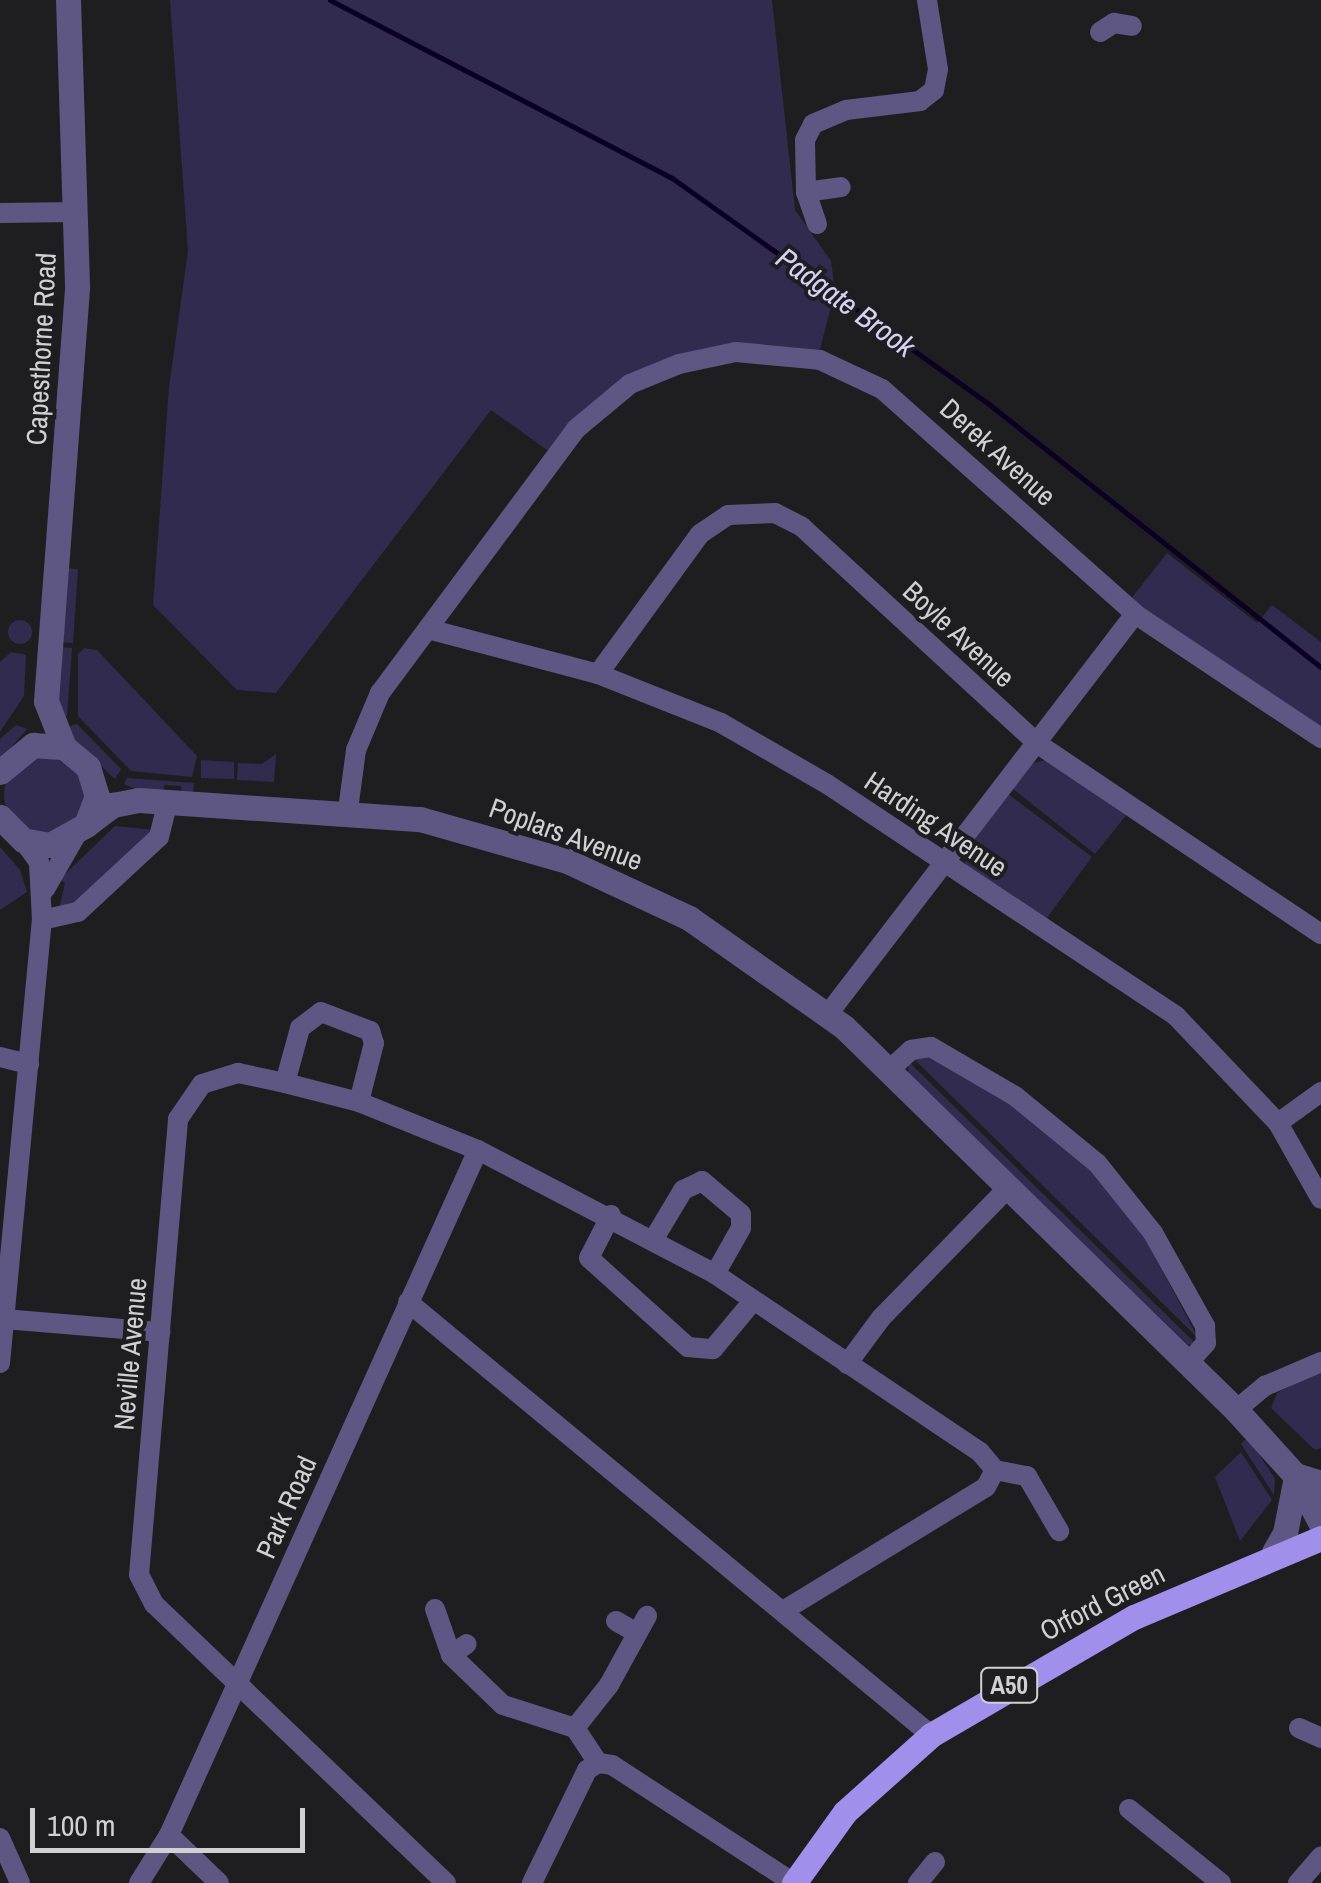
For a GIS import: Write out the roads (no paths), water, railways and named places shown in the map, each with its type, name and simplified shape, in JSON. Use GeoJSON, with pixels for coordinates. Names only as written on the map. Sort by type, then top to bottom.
{"type":"FeatureCollection","features":[{"type":"Feature","properties":{"kind":"main road","name":"Orford Green"},"geometry":{"type":"LineString","coordinates":[[794,1883],[854,1802],[931,1735],[1038,1667],[1274,1552],[1320,1525]]}},
{"type":"Feature","properties":{"kind":"street","name":"Capesthorne Road"},"geometry":{"type":"LineString","coordinates":[[64,746],[46,701],[77,212],[68,0]]}},
{"type":"Feature","properties":{"kind":"street"},"geometry":{"type":"LineString","coordinates":[[817,224],[806,192],[805,140],[813,124],[846,110],[920,101],[934,90],[938,68],[928,0]]}},
{"type":"Feature","properties":{"kind":"street"},"geometry":{"type":"LineString","coordinates":[[1111,0],[1115,27]]}},
{"type":"Feature","properties":{"kind":"street"},"geometry":{"type":"LineString","coordinates":[[806,192],[841,187]]}},
{"type":"Feature","properties":{"kind":"street"},"geometry":{"type":"LineString","coordinates":[[0,213],[77,212]]}},
{"type":"Feature","properties":{"kind":"street","name":"Derek Avenue"},"geometry":{"type":"LineString","coordinates":[[348,810],[356,750],[370,710],[592,413],[651,375],[736,352],[820,360],[882,388],[1135,614],[1321,738]]}},
{"type":"Feature","properties":{"kind":"street","name":"Boyle Avenue"},"geometry":{"type":"LineString","coordinates":[[598,674],[700,534],[728,515],[760,510],[802,527],[1038,744],[1321,934]]}},
{"type":"Feature","properties":{"kind":"street"},"geometry":{"type":"LineString","coordinates":[[828,1014],[1135,614]]}},
{"type":"Feature","properties":{"kind":"street","name":"Harding Avenue"},"geometry":{"type":"LineString","coordinates":[[428,629],[598,674],[721,724],[826,784],[943,866],[1139,987],[1224,1060],[1278,1123],[1321,1200]]}},
{"type":"Feature","properties":{"kind":"street","name":"Capesthorne Road"},"geometry":{"type":"LineString","coordinates":[[0,772],[18,751],[46,701]]}},
{"type":"Feature","properties":{"kind":"street"},"geometry":{"type":"LineString","coordinates":[[18,751],[64,746]]}},
{"type":"Feature","properties":{"kind":"street","name":"Poplars Avenue"},"geometry":{"type":"LineString","coordinates":[[64,746],[88,767],[139,800]]}},
{"type":"Feature","properties":{"kind":"street"},"geometry":{"type":"LineString","coordinates":[[43,896],[96,796],[88,767]]}},
{"type":"Feature","properties":{"kind":"street","name":"Poplars Avenue"},"geometry":{"type":"LineString","coordinates":[[81,830],[113,805],[139,800],[348,810],[491,835],[637,891],[747,954],[828,1014],[889,1070],[1304,1480],[1320,1525]]}},
{"type":"Feature","properties":{"kind":"street"},"geometry":{"type":"LineString","coordinates":[[42,920],[78,912],[159,837],[168,802]]}},
{"type":"Feature","properties":{"kind":"street"},"geometry":{"type":"LineString","coordinates":[[6,825],[50,845],[81,830]]}},
{"type":"Feature","properties":{"kind":"street"},"geometry":{"type":"LineString","coordinates":[[0,1363],[43,896],[39,862],[6,825]]}},
{"type":"Feature","properties":{"kind":"street"},"geometry":{"type":"LineString","coordinates":[[285,1083],[300,1028],[321,1012],[370,1031],[374,1043],[359,1102]]}},
{"type":"Feature","properties":{"kind":"street"},"geometry":{"type":"LineString","coordinates":[[889,1070],[911,1050],[931,1047],[1015,1096],[1096,1163],[1153,1234],[1205,1326],[1206,1343],[1188,1363]]}},
{"type":"Feature","properties":{"kind":"street"},"geometry":{"type":"LineString","coordinates":[[0,1057],[29,1064]]}},
{"type":"Feature","properties":{"kind":"street","name":"Neville Avenue"},"geometry":{"type":"LineString","coordinates":[[446,1883],[154,1604],[139,1574],[182,1110],[202,1084],[224,1074],[285,1083],[359,1102],[478,1150],[611,1215],[715,1274],[980,1452],[995,1470],[1026,1476],[1059,1531]]}},
{"type":"Feature","properties":{"kind":"street"},"geometry":{"type":"LineString","coordinates":[[1278,1123],[1321,1092]]}},
{"type":"Feature","properties":{"kind":"street","name":"Park Road"},"geometry":{"type":"LineString","coordinates":[[139,1883],[169,1836],[478,1150]]}},
{"type":"Feature","properties":{"kind":"street"},"geometry":{"type":"LineString","coordinates":[[655,1238],[684,1190],[702,1181],[741,1214],[741,1228],[715,1274]]}},
{"type":"Feature","properties":{"kind":"street"},"geometry":{"type":"LineString","coordinates":[[847,1364],[881,1318],[1009,1187]]}},
{"type":"Feature","properties":{"kind":"street"},"geometry":{"type":"LineString","coordinates":[[611,1215],[589,1258],[688,1347],[713,1349],[753,1300]]}},
{"type":"Feature","properties":{"kind":"street"},"geometry":{"type":"LineString","coordinates":[[408,1302],[931,1735]]}},
{"type":"Feature","properties":{"kind":"street"},"geometry":{"type":"LineString","coordinates":[[4,1318],[160,1332]]}},
{"type":"Feature","properties":{"kind":"street"},"geometry":{"type":"LineString","coordinates":[[1236,1410],[1265,1386],[1321,1362]]}},
{"type":"Feature","properties":{"kind":"street"},"geometry":{"type":"LineString","coordinates":[[783,1611],[986,1487],[995,1470]]}},
{"type":"Feature","properties":{"kind":"street"},"geometry":{"type":"LineString","coordinates":[[1274,1552],[1304,1480]]}},
{"type":"Feature","properties":{"kind":"street"},"geometry":{"type":"LineString","coordinates":[[435,1609],[459,1649],[503,1706],[574,1728],[598,1763],[612,1766],[794,1883]]}},
{"type":"Feature","properties":{"kind":"street"},"geometry":{"type":"LineString","coordinates":[[574,1728],[642,1625],[616,1621]]}},
{"type":"Feature","properties":{"kind":"street"},"geometry":{"type":"LineString","coordinates":[[1299,1728],[1321,1738]]}},
{"type":"Feature","properties":{"kind":"street"},"geometry":{"type":"LineString","coordinates":[[532,1883],[587,1770],[598,1763]]}},
{"type":"Feature","properties":{"kind":"street"},"geometry":{"type":"LineString","coordinates":[[1128,1809],[1221,1883]]}},
{"type":"Feature","properties":{"kind":"street"},"geometry":{"type":"LineString","coordinates":[[169,1836],[219,1883]]}},
{"type":"Feature","properties":{"kind":"street"},"geometry":{"type":"LineString","coordinates":[[2,1848],[20,1883]]}},
{"type":"Feature","properties":{"kind":"street"},"geometry":{"type":"LineString","coordinates":[[1298,1883],[1321,1857]]}},
{"type":"Feature","properties":{"kind":"waterway","name":"Padgate Brook"},"geometry":{"type":"LineString","coordinates":[[330,0],[672,178],[990,405],[1321,667]]}}]}
